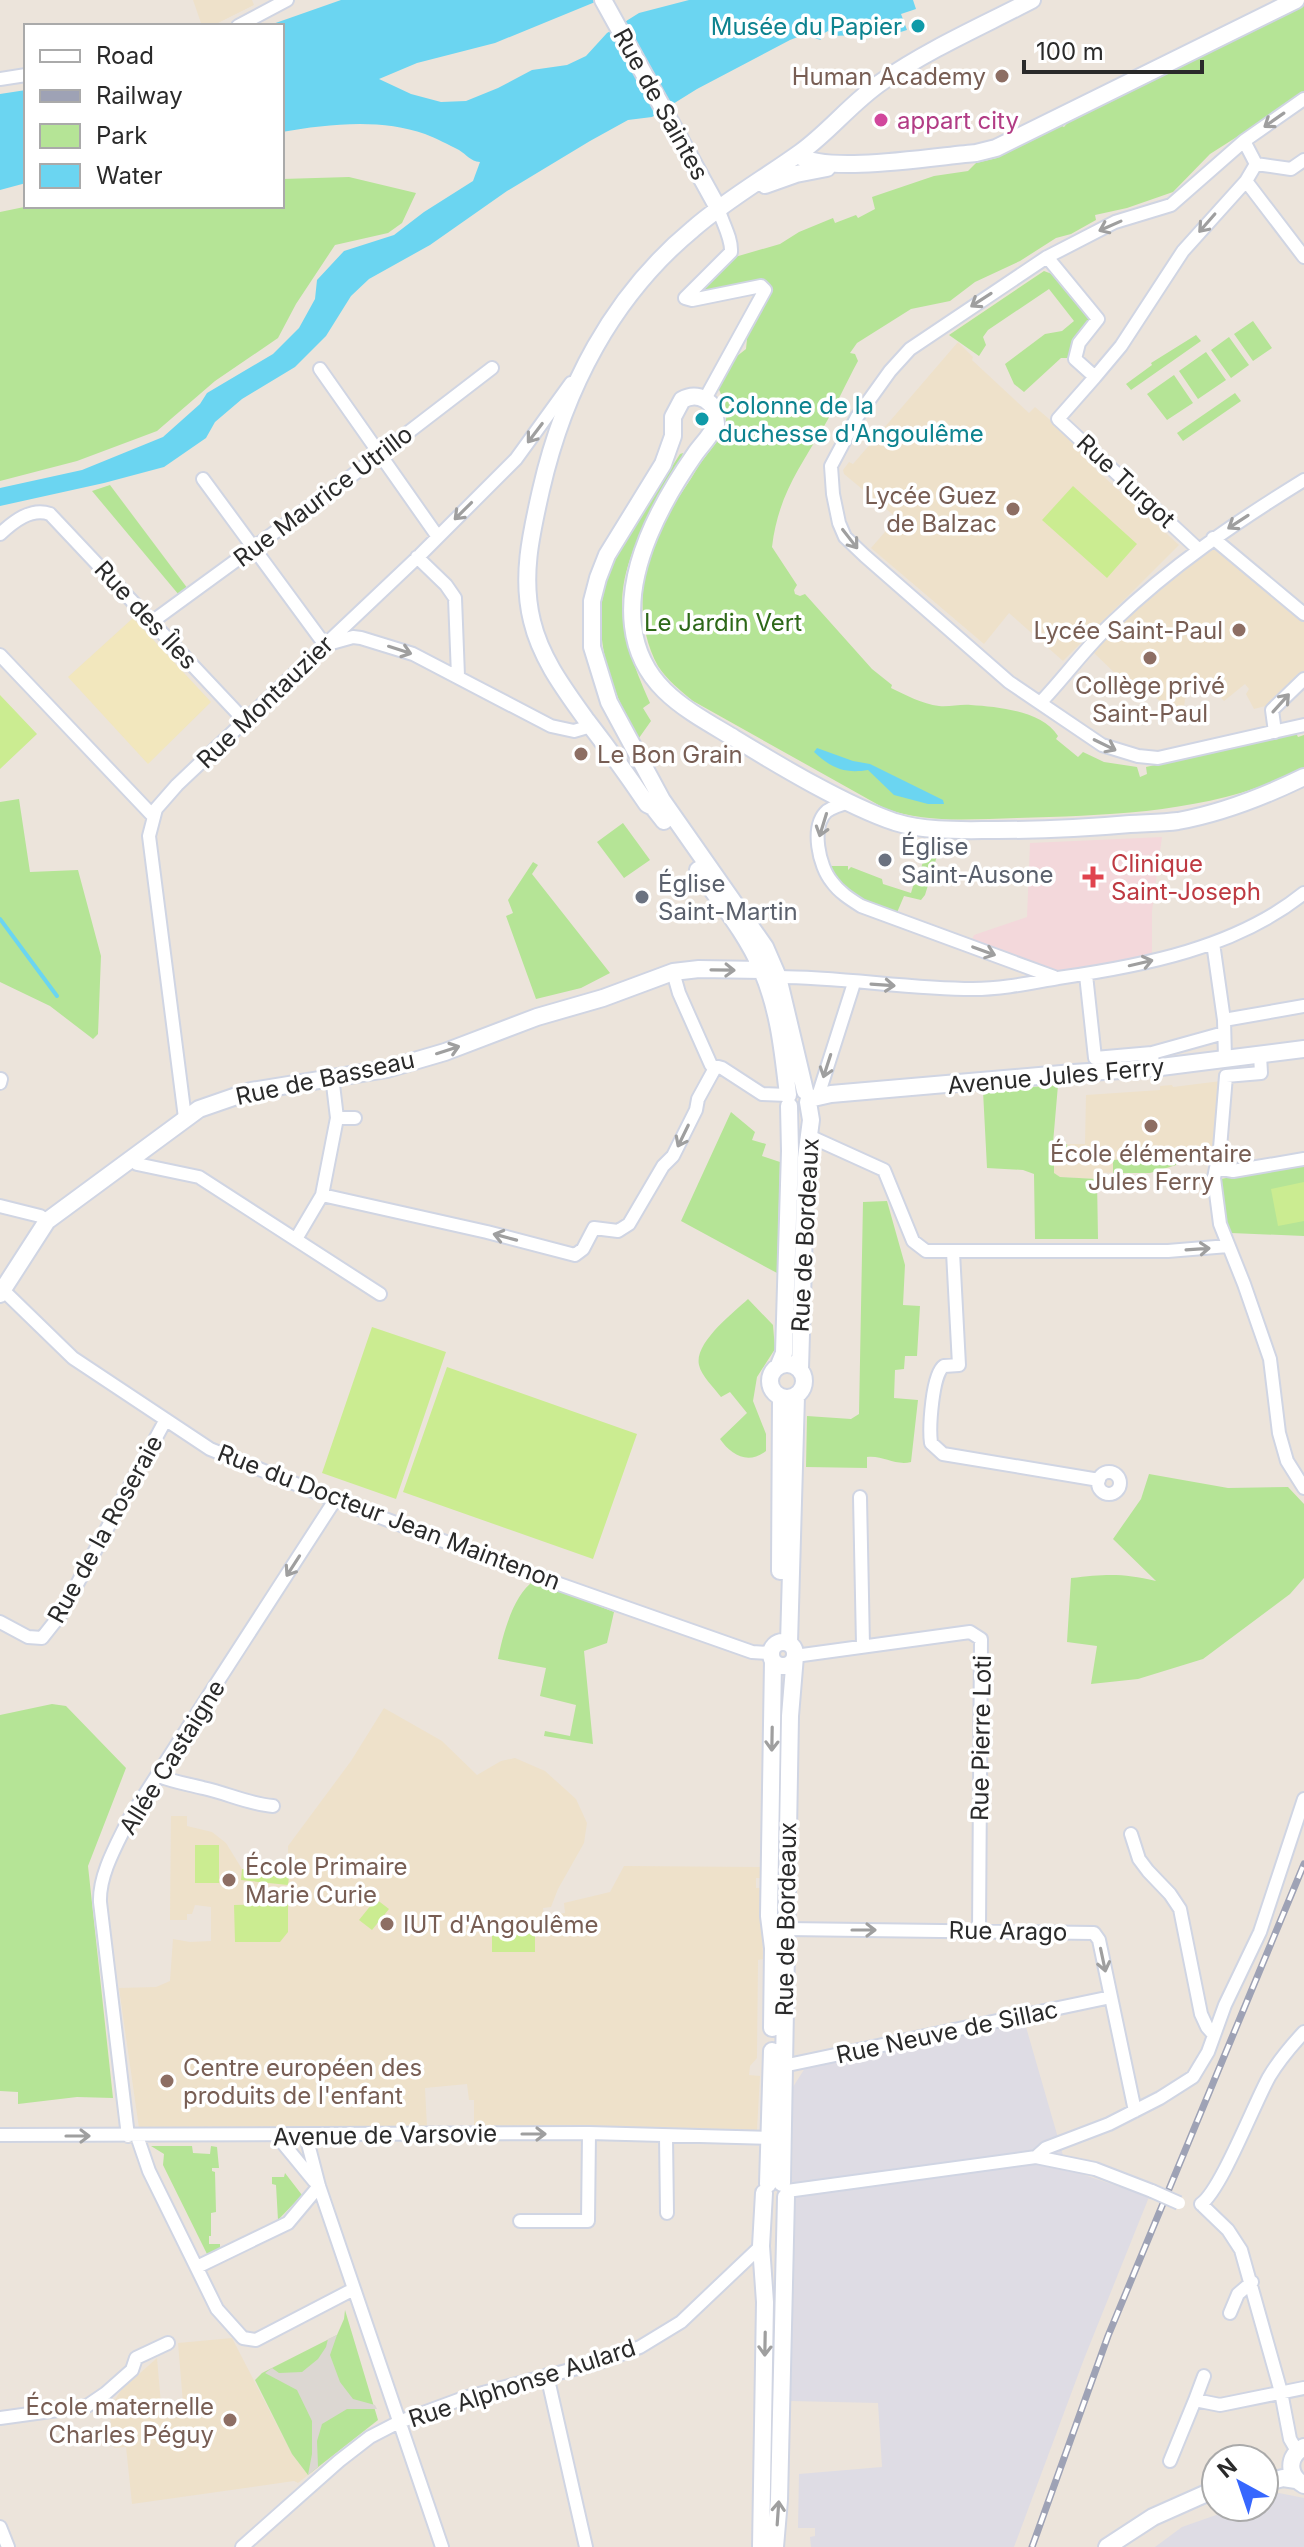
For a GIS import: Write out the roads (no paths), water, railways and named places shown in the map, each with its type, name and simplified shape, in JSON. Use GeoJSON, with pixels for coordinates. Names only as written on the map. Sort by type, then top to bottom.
{"type":"FeatureCollection","features":[{"type":"Feature","properties":{"kind":"main road","name":"Rue de Saintes"},"geometry":{"type":"LineString","coordinates":[[603,0],[718,208]]}},
{"type":"Feature","properties":{"kind":"main road"},"geometry":{"type":"LineString","coordinates":[[741,194],[798,155],[884,80],[1032,0]]}},
{"type":"Feature","properties":{"kind":"main road"},"geometry":{"type":"LineString","coordinates":[[741,194],[784,177],[849,164],[976,153],[996,148],[1296,0]]}},
{"type":"Feature","properties":{"kind":"main road"},"geometry":{"type":"LineString","coordinates":[[798,155],[811,162],[849,164]]}},
{"type":"Feature","properties":{"kind":"main road","name":"Rue de Bordeaux"},"geometry":{"type":"LineString","coordinates":[[741,194],[718,208],[653,266],[604,330],[584,365],[569,398],[547,465],[529,544],[527,586],[532,622],[542,651],[556,677],[634,786],[680,843],[770,974]]}},
{"type":"Feature","properties":{"kind":"main road","name":"Rue de Bordeaux"},"geometry":{"type":"LineString","coordinates":[[705,399],[688,397],[675,410],[673,436],[663,464],[607,555],[592,601],[592,647],[609,702],[662,800],[765,947],[781,1037],[803,1098],[809,1136],[800,1369]]}},
{"type":"Feature","properties":{"kind":"main road"},"geometry":{"type":"LineString","coordinates":[[705,399],[714,408],[717,419],[715,428],[695,454],[653,527],[640,555],[632,588],[633,628],[640,652],[665,694],[682,707],[851,802],[893,821],[920,828],[1056,830],[1178,821],[1229,807],[1304,777]]}},
{"type":"Feature","properties":{"kind":"main road"},"geometry":{"type":"LineString","coordinates":[[647,773],[634,786],[651,791],[662,800]]}},
{"type":"Feature","properties":{"kind":"main road","name":"Rue de Basseau"},"geometry":{"type":"LineString","coordinates":[[1,1292],[47,1221],[199,1109],[251,1091],[387,1069],[445,1052],[537,1017],[603,998],[673,972],[699,969],[770,974]]}},
{"type":"Feature","properties":{"kind":"main road","name":"Avenue Jules Ferry"},"geometry":{"type":"LineString","coordinates":[[803,1098],[1073,1073],[1152,1061],[1225,1059],[1304,1049]]}},
{"type":"Feature","properties":{"kind":"main road","name":"Rue de Bordeaux"},"geometry":{"type":"LineString","coordinates":[[779,1365],[784,1353],[787,1258],[803,1098]]}},
{"type":"Feature","properties":{"kind":"main road"},"geometry":{"type":"LineString","coordinates":[[792,1364],[800,1369],[804,1384],[788,1396],[773,1391],[770,1382],[772,1372],[779,1365],[792,1364]]}},
{"type":"Feature","properties":{"kind":"main road","name":"Rue de Bordeaux"},"geometry":{"type":"LineString","coordinates":[[761,2547],[765,2302],[761,2246],[777,2190],[770,2138],[773,1976],[769,1916],[788,1396]]}},
{"type":"Feature","properties":{"kind":"main road","name":"Rue de Bordeaux"},"geometry":{"type":"LineString","coordinates":[[775,2547],[779,2500],[777,2190],[783,2066],[790,1716],[781,1651]]}},
{"type":"Feature","properties":{"kind":"main road"},"geometry":{"type":"LineString","coordinates":[[1280,2479],[1298,2466]]}},
{"type":"Feature","properties":{"kind":"main road"},"geometry":{"type":"LineString","coordinates":[[1107,2547],[1153,2517],[1200,2496]]}},
{"type":"Feature","properties":{"kind":"main road"},"geometry":{"type":"LineString","coordinates":[[1121,2547],[1158,2524],[1200,2506]]}},
{"type":"Feature","properties":{"kind":"street"},"geometry":{"type":"LineString","coordinates":[[242,24],[287,0]]}},
{"type":"Feature","properties":{"kind":"street"},"geometry":{"type":"LineString","coordinates":[[0,79],[24,75]]}},
{"type":"Feature","properties":{"kind":"street"},"geometry":{"type":"LineString","coordinates":[[1304,99],[1244,141],[1171,205],[1115,222],[1047,257],[910,349],[857,417],[831,466],[833,494],[845,537],[1009,682],[1102,745],[1138,756],[1158,758],[1304,725]]}},
{"type":"Feature","properties":{"kind":"street"},"geometry":{"type":"LineString","coordinates":[[1244,141],[1256,164]]}},
{"type":"Feature","properties":{"kind":"street"},"geometry":{"type":"LineString","coordinates":[[1291,169],[1304,160]]}},
{"type":"Feature","properties":{"kind":"street"},"geometry":{"type":"LineString","coordinates":[[1256,164],[1291,169],[1304,176]]}},
{"type":"Feature","properties":{"kind":"street"},"geometry":{"type":"LineString","coordinates":[[1047,257],[1098,319],[1079,343],[1075,359],[1095,377],[1137,323],[1183,251],[1246,181],[1256,164]]}},
{"type":"Feature","properties":{"kind":"street"},"geometry":{"type":"LineString","coordinates":[[1246,181],[1299,241],[1304,257]]}},
{"type":"Feature","properties":{"kind":"street"},"geometry":{"type":"LineString","coordinates":[[705,399],[765,290],[761,286],[692,300],[685,298],[731,252],[718,208]]}},
{"type":"Feature","properties":{"kind":"street","name":"Rue Montauzier"},"geometry":{"type":"LineString","coordinates":[[153,816],[177,785],[516,459],[584,365]]}},
{"type":"Feature","properties":{"kind":"street","name":"Rue Maurice Utrillo"},"geometry":{"type":"LineString","coordinates":[[153,621],[492,368]]}},
{"type":"Feature","properties":{"kind":"street"},"geometry":{"type":"LineString","coordinates":[[320,369],[438,537]]}},
{"type":"Feature","properties":{"kind":"street","name":"Rue Turgot"},"geometry":{"type":"LineString","coordinates":[[1095,377],[1058,419],[1198,549]]}},
{"type":"Feature","properties":{"kind":"street"},"geometry":{"type":"LineString","coordinates":[[203,479],[325,645],[357,638],[413,654],[563,730],[578,731],[591,726]]}},
{"type":"Feature","properties":{"kind":"street"},"geometry":{"type":"LineString","coordinates":[[1040,703],[1110,624],[1198,549],[1304,480]]}},
{"type":"Feature","properties":{"kind":"street","name":"Rue des Îles"},"geometry":{"type":"LineString","coordinates":[[0,534],[24,516],[44,512],[50,514],[245,721]]}},
{"type":"Feature","properties":{"kind":"street"},"geometry":{"type":"LineString","coordinates":[[1213,538],[1304,614]]}},
{"type":"Feature","properties":{"kind":"street"},"geometry":{"type":"LineString","coordinates":[[417,557],[455,598],[458,676]]}},
{"type":"Feature","properties":{"kind":"street"},"geometry":{"type":"LineString","coordinates":[[347,623],[357,638]]}},
{"type":"Feature","properties":{"kind":"street"},"geometry":{"type":"LineString","coordinates":[[0,655],[153,816],[149,836],[185,1118]]}},
{"type":"Feature","properties":{"kind":"street"},"geometry":{"type":"LineString","coordinates":[[1275,732],[1272,710],[1304,679]]}},
{"type":"Feature","properties":{"kind":"street"},"geometry":{"type":"LineString","coordinates":[[851,802],[824,814],[819,830],[821,864],[834,885],[846,896],[861,906],[1057,979]]}},
{"type":"Feature","properties":{"kind":"street"},"geometry":{"type":"LineString","coordinates":[[770,974],[854,983],[990,989],[1086,975],[1213,943],[1274,914],[1304,893]]}},
{"type":"Feature","properties":{"kind":"street"},"geometry":{"type":"LineString","coordinates":[[1213,943],[1224,1026],[1225,1059]]}},
{"type":"Feature","properties":{"kind":"street"},"geometry":{"type":"LineString","coordinates":[[673,972],[679,993],[708,1059],[715,1068]]}},
{"type":"Feature","properties":{"kind":"street"},"geometry":{"type":"LineString","coordinates":[[1086,975],[1095,1058],[1152,1061],[1224,1026],[1304,1006]]}},
{"type":"Feature","properties":{"kind":"street"},"geometry":{"type":"LineString","coordinates":[[715,1068],[722,1068],[762,1094],[803,1098],[854,983]]}},
{"type":"Feature","properties":{"kind":"street"},"geometry":{"type":"LineString","coordinates":[[1260,1055],[1261,1073],[1226,1076],[1214,1189],[1220,1224],[1270,1359],[1279,1433],[1287,1461],[1304,1488]]}},
{"type":"Feature","properties":{"kind":"street"},"geometry":{"type":"LineString","coordinates":[[322,1195],[575,1255],[583,1249],[594,1228],[618,1231],[629,1224],[663,1166],[673,1156],[715,1068]]}},
{"type":"Feature","properties":{"kind":"street"},"geometry":{"type":"LineString","coordinates":[[296,1239],[322,1195],[337,1118],[332,1076]]}},
{"type":"Feature","properties":{"kind":"street"},"geometry":{"type":"LineString","coordinates":[[337,1118],[355,1118]]}},
{"type":"Feature","properties":{"kind":"street"},"geometry":{"type":"LineString","coordinates":[[809,1136],[884,1170],[913,1241],[926,1251],[1168,1251],[1228,1246]]}},
{"type":"Feature","properties":{"kind":"street"},"geometry":{"type":"LineString","coordinates":[[133,1158],[137,1164],[199,1177],[380,1294]]}},
{"type":"Feature","properties":{"kind":"street"},"geometry":{"type":"LineString","coordinates":[[1216,1168],[1247,1170],[1304,1159]]}},
{"type":"Feature","properties":{"kind":"street"},"geometry":{"type":"LineString","coordinates":[[0,1206],[40,1216],[47,1221]]}},
{"type":"Feature","properties":{"kind":"street"},"geometry":{"type":"LineString","coordinates":[[953,1252],[959,1365],[944,1366],[937,1373],[929,1433],[931,1443],[943,1454],[1099,1480]]}},
{"type":"Feature","properties":{"kind":"street","name":"Rue du Docteur Jean Maintenon"},"geometry":{"type":"LineString","coordinates":[[1,1292],[73,1358],[210,1449],[525,1572],[752,1652],[781,1651]]}},
{"type":"Feature","properties":{"kind":"street","name":"Rue de la Roseraie"},"geometry":{"type":"LineString","coordinates":[[0,1622],[28,1637],[42,1638],[61,1614],[165,1421]]}},
{"type":"Feature","properties":{"kind":"street"},"geometry":{"type":"LineString","coordinates":[[860,1497],[863,1645]]}},
{"type":"Feature","properties":{"kind":"street","name":"Allée Castaigne"},"geometry":{"type":"LineString","coordinates":[[335,1500],[124,1830],[113,1851],[100,1893],[132,2136],[217,2309],[243,2338],[256,2340],[354,2289]]}},
{"type":"Feature","properties":{"kind":"street","name":"Rue Pierre Loti"},"geometry":{"type":"LineString","coordinates":[[781,1651],[970,1632],[981,1639],[979,1931]]}},
{"type":"Feature","properties":{"kind":"street"},"geometry":{"type":"LineString","coordinates":[[159,1776],[251,1804],[273,1806]]}},
{"type":"Feature","properties":{"kind":"street"},"geometry":{"type":"LineString","coordinates":[[1036,2157],[1046,2148],[1135,2111],[1187,2083],[1200,2067],[1260,1932],[1304,1799]]}},
{"type":"Feature","properties":{"kind":"street"},"geometry":{"type":"LineString","coordinates":[[1131,1834],[1139,1859],[1180,1909],[1201,2014],[1214,2035]]}},
{"type":"Feature","properties":{"kind":"street","name":"Rue Arago"},"geometry":{"type":"LineString","coordinates":[[786,1929],[1094,1933],[1099,1940],[1135,2111]]}},
{"type":"Feature","properties":{"kind":"street","name":"Rue Neuve de Sillac"},"geometry":{"type":"LineString","coordinates":[[783,2066],[1111,1997]]}},
{"type":"Feature","properties":{"kind":"street"},"geometry":{"type":"LineString","coordinates":[[777,2190],[1036,2157],[1095,2169],[1192,2207],[1201,2204],[1215,2188],[1269,2077],[1304,2032]]}},
{"type":"Feature","properties":{"kind":"street"},"geometry":{"type":"LineString","coordinates":[[520,2221],[588,2221],[589,2133]]}},
{"type":"Feature","properties":{"kind":"street","name":"Avenue de Varsovie"},"geometry":{"type":"LineString","coordinates":[[0,2135],[589,2133],[770,2138]]}},
{"type":"Feature","properties":{"kind":"street"},"geometry":{"type":"LineString","coordinates":[[277,2136],[319,2186]]}},
{"type":"Feature","properties":{"kind":"street"},"geometry":{"type":"LineString","coordinates":[[306,2136],[319,2186],[442,2547]]}},
{"type":"Feature","properties":{"kind":"street"},"geometry":{"type":"LineString","coordinates":[[666,2136],[667,2213]]}},
{"type":"Feature","properties":{"kind":"street"},"geometry":{"type":"LineString","coordinates":[[197,2267],[288,2223],[319,2186]]}},
{"type":"Feature","properties":{"kind":"street"},"geometry":{"type":"LineString","coordinates":[[1201,2204],[1234,2237],[1252,2282],[1298,2466]]}},
{"type":"Feature","properties":{"kind":"street","name":"Rue Alphonse Aulard"},"geometry":{"type":"LineString","coordinates":[[242,2547],[370,2437],[399,2422],[464,2398],[621,2355],[659,2337],[694,2311],[761,2246]]}},
{"type":"Feature","properties":{"kind":"street"},"geometry":{"type":"LineString","coordinates":[[1230,2313],[1238,2294],[1252,2282]]}},
{"type":"Feature","properties":{"kind":"street"},"geometry":{"type":"LineString","coordinates":[[0,2418],[94,2403],[132,2370],[136,2358],[168,2343]]}},
{"type":"Feature","properties":{"kind":"street"},"geometry":{"type":"LineString","coordinates":[[547,2375],[586,2547]]}},
{"type":"Feature","properties":{"kind":"street"},"geometry":{"type":"LineString","coordinates":[[1170,2461],[1204,2376]]}},
{"type":"Feature","properties":{"kind":"street"},"geometry":{"type":"LineString","coordinates":[[1195,2400],[1220,2405],[1304,2388]]}},
{"type":"Feature","properties":{"kind":"street"},"geometry":{"type":"LineString","coordinates":[[0,2527],[8,2547]]}},
{"type":"Feature","properties":{"kind":"water"},"geometry":{"type":"Polygon","coordinates":[[[341,0],[600,0],[495,43],[417,63],[379,79],[411,94],[441,102],[466,101],[532,70],[567,65],[586,56],[607,33],[639,13],[689,0],[913,0],[916,9],[901,14],[907,30],[891,35],[890,29],[857,30],[857,35],[832,36],[828,31],[819,36],[821,40],[803,35],[790,40],[697,89],[652,117],[628,120],[507,191],[430,245],[369,279],[351,296],[326,336],[295,367],[242,399],[215,422],[206,438],[164,467],[0,506],[0,488],[82,470],[163,437],[200,404],[207,393],[273,354],[299,328],[315,299],[317,280],[344,251],[394,235],[473,181],[480,162],[425,134],[408,129],[354,124],[284,132],[284,24],[273,24],[341,0]]]}},
{"type":"Feature","properties":{"kind":"water"},"geometry":{"type":"Polygon","coordinates":[[[24,90],[24,184],[0,190],[0,94],[24,90]]]}},
{"type":"Feature","properties":{"kind":"water"},"geometry":{"type":"Polygon","coordinates":[[[817,748],[870,764],[943,800],[944,804],[928,804],[894,795],[868,770],[839,768],[814,752],[817,748]]]}},
{"type":"Feature","properties":{"kind":"waterway"},"geometry":{"type":"LineString","coordinates":[[0,919],[57,996]]}},
{"type":"Feature","properties":{"kind":"railway"},"geometry":{"type":"LineString","coordinates":[[1032,2547],[1108,2336],[1304,1864]]}},
{"type":"Feature","properties":{"kind":"place","name":"Musée du Papier"},"geometry":{"type":"Point","coordinates":[918,26]}},
{"type":"Feature","properties":{"kind":"place","name":"Human Academy"},"geometry":{"type":"Point","coordinates":[1002,76]}},
{"type":"Feature","properties":{"kind":"place","name":"appart city"},"geometry":{"type":"Point","coordinates":[881,120]}},
{"type":"Feature","properties":{"kind":"place","name":"Colonne de la duchesse d'Angoulême"},"geometry":{"type":"Point","coordinates":[702,419]}},
{"type":"Feature","properties":{"kind":"place","name":"Lycée Guez de Balzac"},"geometry":{"type":"Point","coordinates":[1013,509]}},
{"type":"Feature","properties":{"kind":"place","name":"Lycée Saint-Paul"},"geometry":{"type":"Point","coordinates":[1239,630]}},
{"type":"Feature","properties":{"kind":"place","name":"Collège privé Saint-Paul"},"geometry":{"type":"Point","coordinates":[1150,658]}},
{"type":"Feature","properties":{"kind":"place","name":"Le Bon Grain"},"geometry":{"type":"Point","coordinates":[581,754]}},
{"type":"Feature","properties":{"kind":"place","name":"Église Saint-Ausone"},"geometry":{"type":"Point","coordinates":[885,860]}},
{"type":"Feature","properties":{"kind":"place","name":"Clinique Saint-Joseph"},"geometry":{"type":"Point","coordinates":[1093,877]}},
{"type":"Feature","properties":{"kind":"place","name":"Église Saint-Martin"},"geometry":{"type":"Point","coordinates":[642,897]}},
{"type":"Feature","properties":{"kind":"place","name":"École élémentaire Jules Ferry"},"geometry":{"type":"Point","coordinates":[1151,1126]}},
{"type":"Feature","properties":{"kind":"place","name":"École Primaire Marie Curie"},"geometry":{"type":"Point","coordinates":[229,1880]}},
{"type":"Feature","properties":{"kind":"place","name":"IUT d'Angoulême"},"geometry":{"type":"Point","coordinates":[387,1924]}},
{"type":"Feature","properties":{"kind":"place","name":"Centre européen des produits de l'enfant"},"geometry":{"type":"Point","coordinates":[167,2081]}},
{"type":"Feature","properties":{"kind":"place","name":"École maternelle Charles Péguy"},"geometry":{"type":"Point","coordinates":[230,2420]}},
{"type":"Feature","properties":{"kind":"park label","name":"Le Jardin Vert"},"geometry":{"type":"Point","coordinates":[723,622]}}]}
